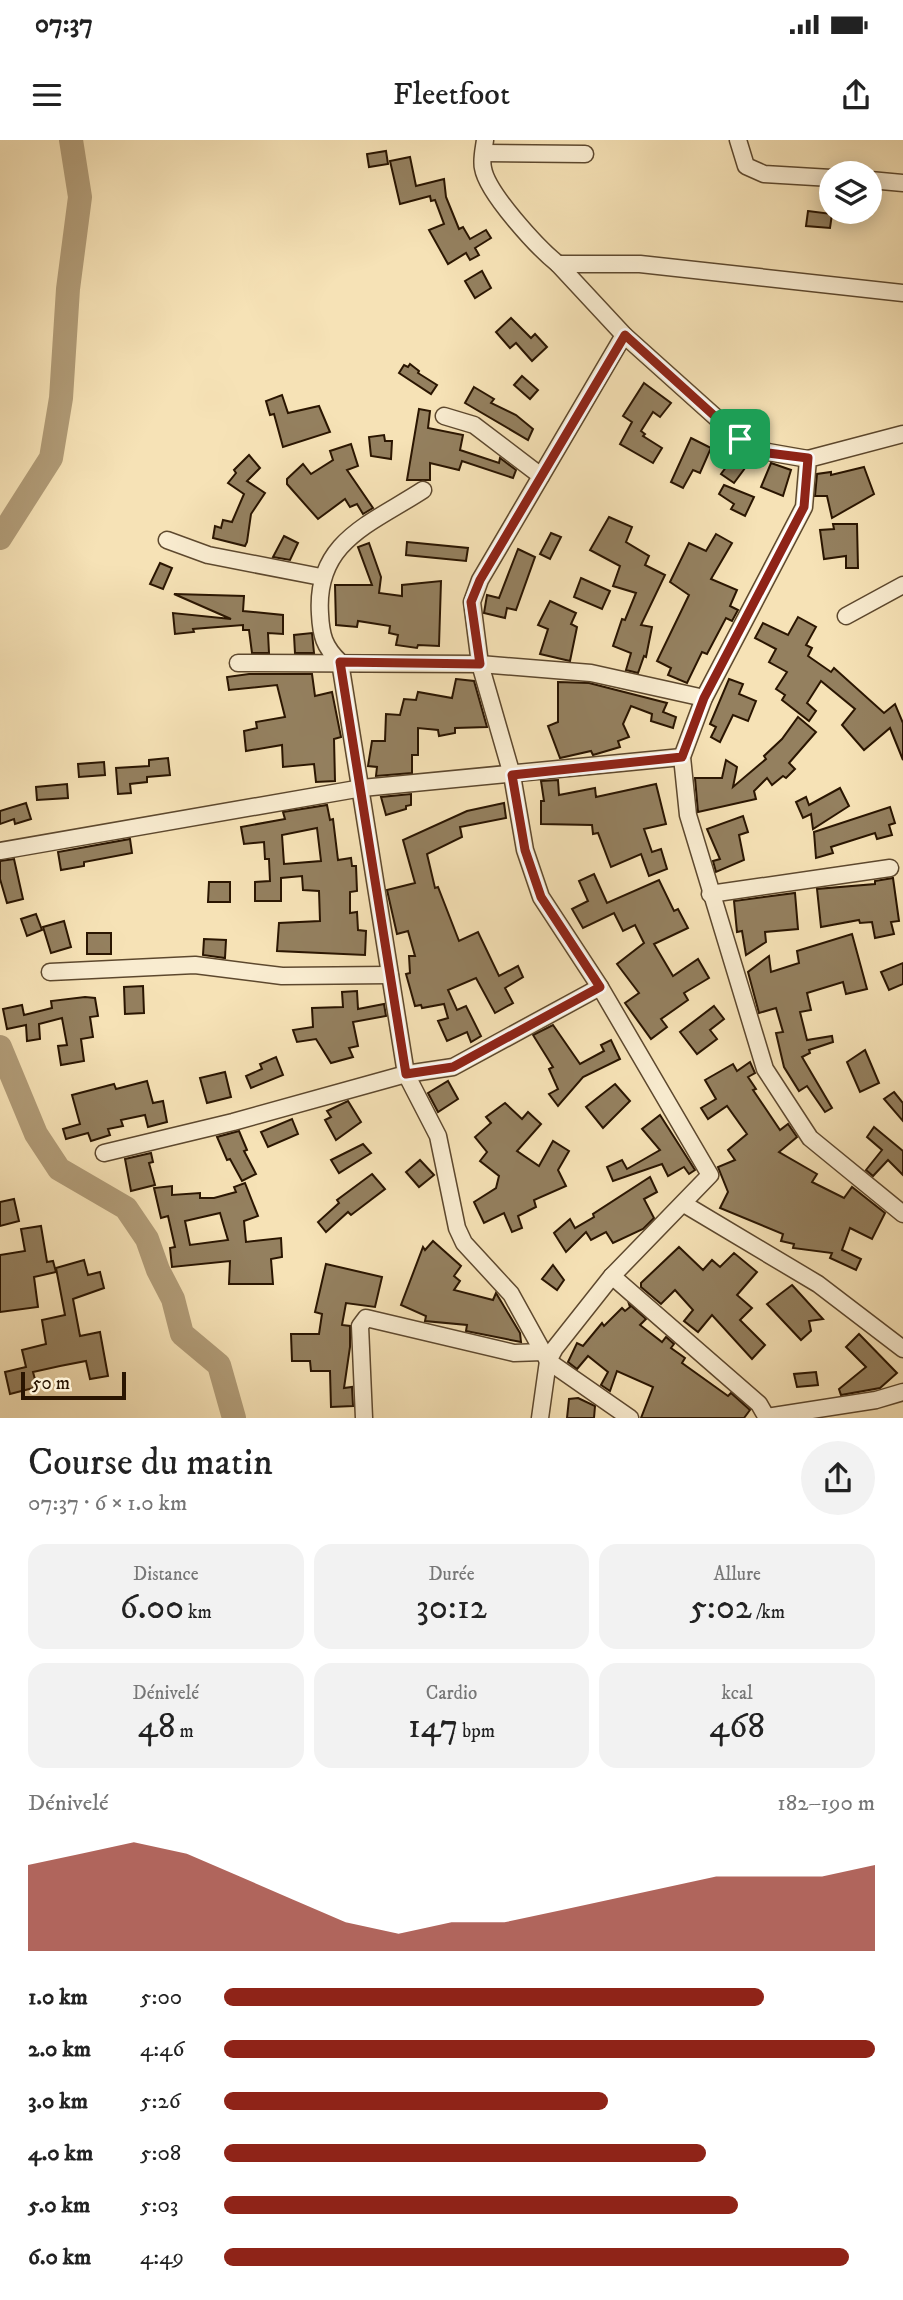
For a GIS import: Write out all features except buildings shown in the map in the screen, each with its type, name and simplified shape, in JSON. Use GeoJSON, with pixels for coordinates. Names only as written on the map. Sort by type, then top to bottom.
{"type":"FeatureCollection","features":[{"type":"Feature","properties":{"kind":"street"},"geometry":{"type":"LineString","coordinates":[[738,140],[746,166],[764,174],[819,177]]}},
{"type":"Feature","properties":{"kind":"street"},"geometry":{"type":"LineString","coordinates":[[585,153],[484,146],[483,169],[493,188],[544,252],[625,335],[740,439],[768,453],[808,458],[903,434]]}},
{"type":"Feature","properties":{"kind":"street"},"geometry":{"type":"LineString","coordinates":[[882,181],[903,183]]}},
{"type":"Feature","properties":{"kind":"street"},"geometry":{"type":"LineString","coordinates":[[558,264],[640,264],[903,293]]}},
{"type":"Feature","properties":{"kind":"street"},"geometry":{"type":"LineString","coordinates":[[540,1418],[546,1357],[612,1276],[710,1175],[708,1167],[600,987],[541,897],[525,850],[512,775],[480,664],[471,602],[480,580],[625,335]]}},
{"type":"Feature","properties":{"kind":"street"},"geometry":{"type":"LineString","coordinates":[[444,416],[474,425],[541,476]]}},
{"type":"Feature","properties":{"kind":"street"},"geometry":{"type":"LineString","coordinates":[[808,458],[804,507],[704,698],[682,757],[688,815],[765,1069],[810,1138],[903,1213]]}},
{"type":"Feature","properties":{"kind":"street"},"geometry":{"type":"LineString","coordinates":[[424,490],[340,545],[321,577],[321,632],[326,649],[340,662],[406,1074],[438,1136],[457,1228],[464,1244],[511,1294],[546,1357],[630,1418]]}},
{"type":"Feature","properties":{"kind":"street"},"geometry":{"type":"LineString","coordinates":[[167,540],[208,555],[321,577]]}},
{"type":"Feature","properties":{"kind":"street"},"geometry":{"type":"LineString","coordinates":[[846,616],[903,585]]}},
{"type":"Feature","properties":{"kind":"street"},"geometry":{"type":"LineString","coordinates":[[238,663],[480,664],[600,674],[704,698]]}},
{"type":"Feature","properties":{"kind":"street"},"geometry":{"type":"LineString","coordinates":[[0,851],[362,788],[682,757]]}},
{"type":"Feature","properties":{"kind":"street"},"geometry":{"type":"LineString","coordinates":[[710,894],[890,867]]}},
{"type":"Feature","properties":{"kind":"street"},"geometry":{"type":"LineString","coordinates":[[50,972],[195,965],[282,975],[390,975]]}},
{"type":"Feature","properties":{"kind":"street"},"geometry":{"type":"LineString","coordinates":[[104,1153],[233,1122],[406,1074],[453,1067],[600,987]]}},
{"type":"Feature","properties":{"kind":"street"},"geometry":{"type":"LineString","coordinates":[[684,1204],[818,1284],[903,1349]]}},
{"type":"Feature","properties":{"kind":"street"},"geometry":{"type":"LineString","coordinates":[[612,1276],[759,1404],[767,1418],[876,1400],[903,1392]]}},
{"type":"Feature","properties":{"kind":"street"},"geometry":{"type":"LineString","coordinates":[[365,1418],[360,1326],[366,1318],[514,1353],[546,1357]]}},
{"type":"Feature","properties":{"kind":"waterway"},"geometry":{"type":"LineString","coordinates":[[0,538],[51,458],[61,398],[68,289],[80,197],[71,140]]}},
{"type":"Feature","properties":{"kind":"waterway"},"geometry":{"type":"LineString","coordinates":[[0,1047],[36,1134],[59,1169],[126,1208],[147,1239],[158,1270],[173,1299],[182,1334],[219,1365],[234,1418]]}},
{"type":"Feature","properties":{"kind":"route"},"geometry":{"type":"LineString","coordinates":[[625,335],[740,439],[768,453],[808,458],[806,497],[804,507],[704,698],[682,757],[512,775],[525,850],[541,897],[600,987],[453,1067],[406,1074],[340,662],[480,664],[471,602],[480,580],[625,335]]}}]}
